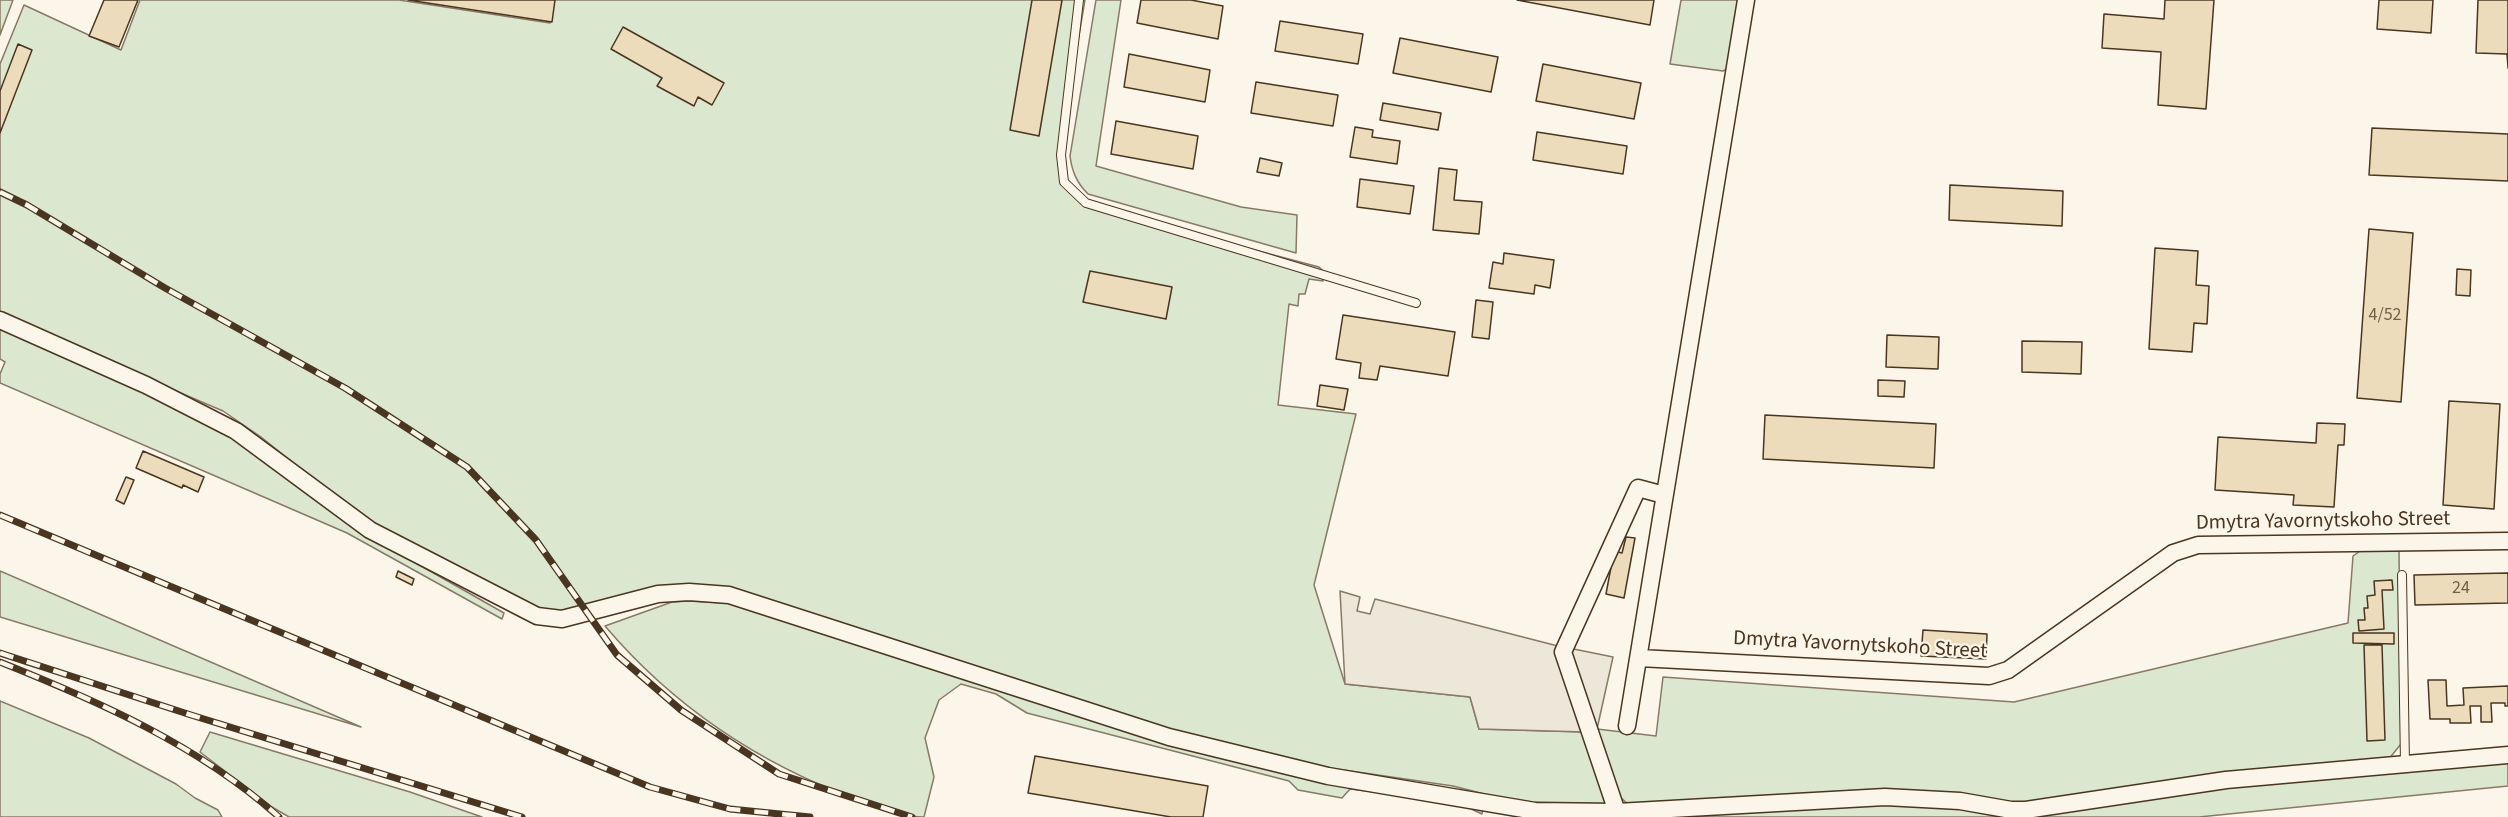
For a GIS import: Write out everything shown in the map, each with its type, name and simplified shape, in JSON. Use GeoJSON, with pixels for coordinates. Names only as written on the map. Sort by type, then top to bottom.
{"type":"FeatureCollection","features":[{"type":"Feature","properties":{"kind":"street"},"geometry":{"type":"LineString","coordinates":[[1627,726],[1746,0]]}},
{"type":"Feature","properties":{"kind":"street"},"geometry":{"type":"LineString","coordinates":[[0,320],[146,385],[236,430],[370,530],[537,616],[562,619],[658,594],[689,592],[729,594],[1168,737],[1328,776],[1535,811],[1617,812],[1885,797],[1960,801],[2026,810],[2226,780],[2405,766],[2508,755]]}},
{"type":"Feature","properties":{"kind":"street"},"geometry":{"type":"LineString","coordinates":[[1617,812],[1563,652],[1638,488],[1664,495]]}},
{"type":"Feature","properties":{"kind":"street","name":"Dmytra Yavornytskoho Street"},"geometry":{"type":"LineString","coordinates":[[1639,658],[1989,676],[2008,670],[2173,553],[2185,548],[2198,545],[2508,541]]}},
{"type":"Feature","properties":{"kind":"lane"},"geometry":{"type":"LineString","coordinates":[[1079,0],[1060,155],[1064,182],[1086,203],[1416,303]]}},
{"type":"Feature","properties":{"kind":"lane"},"geometry":{"type":"LineString","coordinates":[[2402,575],[2405,766]]}},
{"type":"Feature","properties":{"kind":"green space"},"geometry":{"type":"Polygon","coordinates":[[[0,0],[13,0],[0,35],[0,0]]]}},
{"type":"Feature","properties":{"kind":"green space"},"geometry":{"type":"Polygon","coordinates":[[[140,0],[399,0],[550,23],[553,0],[1085,0],[1059,155],[1066,183],[1092,207],[1319,267],[1322,270],[1323,281],[1309,279],[1305,294],[1299,294],[1298,306],[1289,304],[1278,405],[1356,414],[1314,585],[1345,684],[1470,697],[1479,729],[1585,732],[1607,800],[1605,805],[1535,807],[1453,786],[1330,768],[1170,731],[709,587],[565,619],[396,545],[261,437],[223,411],[0,316],[0,64],[24,5],[121,50],[140,0]]]}},
{"type":"Feature","properties":{"kind":"green space"},"geometry":{"type":"Polygon","coordinates":[[[1096,0],[1121,0],[1096,166],[1241,207],[1297,215],[1296,253],[1088,194],[1081,186],[1070,156],[1096,0]]]}},
{"type":"Feature","properties":{"kind":"green space"},"geometry":{"type":"Polygon","coordinates":[[[1681,0],[1746,0],[1729,68],[1723,71],[1670,64],[1681,0]]]}},
{"type":"Feature","properties":{"kind":"green space"},"geometry":{"type":"Polygon","coordinates":[[[0,326],[218,421],[393,550],[504,613],[502,619],[347,533],[0,383],[0,374],[5,362],[0,359],[0,326]]]}},
{"type":"Feature","properties":{"kind":"green space"},"geometry":{"type":"Polygon","coordinates":[[[2399,549],[2401,744],[2388,760],[2026,804],[1629,805],[1618,795],[1597,729],[1656,736],[1663,677],[2014,702],[2348,623],[2353,556],[2360,551],[2399,549]]]}},
{"type":"Feature","properties":{"kind":"green space"},"geometry":{"type":"Polygon","coordinates":[[[0,571],[361,727],[0,617],[0,571]]]}},
{"type":"Feature","properties":{"kind":"green space"},"geometry":{"type":"Polygon","coordinates":[[[672,602],[727,603],[939,666],[1167,740],[1330,779],[1452,795],[1480,802],[1483,808],[1482,814],[1456,802],[1350,789],[1342,798],[1298,790],[1289,781],[1027,713],[996,694],[961,684],[939,700],[925,738],[934,777],[924,817],[898,814],[858,800],[787,769],[720,730],[659,682],[605,626],[672,602]]]}},
{"type":"Feature","properties":{"kind":"green space"},"geometry":{"type":"Polygon","coordinates":[[[0,701],[89,738],[176,784],[195,798],[218,810],[222,817],[0,817],[0,701]]]}},
{"type":"Feature","properties":{"kind":"green space"},"geometry":{"type":"Polygon","coordinates":[[[210,732],[410,792],[482,817],[289,817],[272,807],[200,752],[210,732]]]}},
{"type":"Feature","properties":{"kind":"green space"},"geometry":{"type":"Polygon","coordinates":[[[2508,761],[2508,786],[2199,817],[1588,817],[1908,803],[2010,815],[2226,786],[2508,761]]]}},
{"type":"Feature","properties":{"kind":"shaded area"},"geometry":{"type":"Polygon","coordinates":[[[1340,591],[1360,597],[1357,611],[1370,614],[1375,599],[1554,645],[1613,657],[1597,729],[1585,732],[1479,729],[1470,697],[1345,684],[1340,591]]]}},
{"type":"Feature","properties":{"kind":"building"},"geometry":{"type":"Polygon","coordinates":[[[104,0],[138,0],[119,47],[89,36],[104,0]]]}},
{"type":"Feature","properties":{"kind":"building"},"geometry":{"type":"Polygon","coordinates":[[[408,0],[555,0],[552,22],[408,0]]]}},
{"type":"Feature","properties":{"kind":"building"},"geometry":{"type":"Polygon","coordinates":[[[1032,0],[1062,0],[1039,136],[1010,130],[1032,0]]]}},
{"type":"Feature","properties":{"kind":"building"},"geometry":{"type":"Polygon","coordinates":[[[1141,0],[1191,0],[1223,6],[1218,39],[1137,23],[1141,0]]]}},
{"type":"Feature","properties":{"kind":"building"},"geometry":{"type":"Polygon","coordinates":[[[1517,0],[1654,0],[1650,25],[1517,0]]]}},
{"type":"Feature","properties":{"kind":"building"},"geometry":{"type":"Polygon","coordinates":[[[2165,0],[2214,0],[2206,109],[2158,105],[2161,52],[2102,48],[2104,14],[2164,19],[2165,0]]]}},
{"type":"Feature","properties":{"kind":"building"},"geometry":{"type":"Polygon","coordinates":[[[2379,0],[2433,0],[2431,33],[2377,29],[2379,0]]]}},
{"type":"Feature","properties":{"kind":"building"},"geometry":{"type":"Polygon","coordinates":[[[2478,0],[2508,0],[2508,68],[2507,54],[2476,53],[2478,0]]]}},
{"type":"Feature","properties":{"kind":"building"},"geometry":{"type":"Polygon","coordinates":[[[1280,21],[1363,34],[1358,64],[1275,51],[1280,21]]]}},
{"type":"Feature","properties":{"kind":"building"},"geometry":{"type":"Polygon","coordinates":[[[623,27],[724,83],[712,105],[698,97],[694,106],[657,86],[662,78],[611,49],[623,27]]]}},
{"type":"Feature","properties":{"kind":"building"},"geometry":{"type":"Polygon","coordinates":[[[1400,38],[1498,57],[1491,92],[1393,73],[1400,38]]]}},
{"type":"Feature","properties":{"kind":"building"},"geometry":{"type":"Polygon","coordinates":[[[18,44],[32,50],[0,133],[0,91],[18,44]]]}},
{"type":"Feature","properties":{"kind":"building"},"geometry":{"type":"Polygon","coordinates":[[[1129,54],[1210,70],[1205,102],[1124,87],[1129,54]]]}},
{"type":"Feature","properties":{"kind":"building"},"geometry":{"type":"Polygon","coordinates":[[[1543,64],[1641,83],[1634,119],[1536,101],[1543,64]]]}},
{"type":"Feature","properties":{"kind":"building"},"geometry":{"type":"Polygon","coordinates":[[[1256,82],[1338,95],[1333,126],[1251,113],[1256,82]]]}},
{"type":"Feature","properties":{"kind":"building"},"geometry":{"type":"Polygon","coordinates":[[[1383,103],[1441,113],[1438,130],[1380,120],[1383,103]]]}},
{"type":"Feature","properties":{"kind":"building"},"geometry":{"type":"Polygon","coordinates":[[[1116,121],[1198,136],[1193,169],[1111,154],[1116,121]]]}},
{"type":"Feature","properties":{"kind":"building"},"geometry":{"type":"Polygon","coordinates":[[[1355,127],[1373,130],[1372,137],[1400,141],[1397,164],[1350,157],[1355,127]]]}},
{"type":"Feature","properties":{"kind":"building"},"geometry":{"type":"Polygon","coordinates":[[[2372,128],[2508,134],[2508,181],[2369,175],[2372,128]]]}},
{"type":"Feature","properties":{"kind":"building"},"geometry":{"type":"Polygon","coordinates":[[[1537,132],[1627,146],[1623,174],[1533,160],[1537,132]]]}},
{"type":"Feature","properties":{"kind":"building"},"geometry":{"type":"Polygon","coordinates":[[[1260,158],[1282,163],[1279,176],[1257,172],[1260,158]]]}},
{"type":"Feature","properties":{"kind":"building"},"geometry":{"type":"Polygon","coordinates":[[[1439,168],[1457,170],[1454,200],[1482,202],[1479,234],[1433,230],[1439,168]]]}},
{"type":"Feature","properties":{"kind":"building"},"geometry":{"type":"Polygon","coordinates":[[[1360,179],[1414,186],[1410,214],[1357,207],[1360,179]]]}},
{"type":"Feature","properties":{"kind":"building"},"geometry":{"type":"Polygon","coordinates":[[[1950,185],[2063,191],[2062,226],[1949,220],[1950,185]]]}},
{"type":"Feature","properties":{"kind":"building"},"geometry":{"type":"Polygon","coordinates":[[[2369,229],[2413,233],[2401,402],[2357,398],[2369,229]]]}},
{"type":"Feature","properties":{"kind":"building"},"geometry":{"type":"Polygon","coordinates":[[[2155,248],[2198,251],[2196,285],[2209,286],[2207,324],[2194,323],[2192,352],[2149,349],[2155,248]]]}},
{"type":"Feature","properties":{"kind":"building"},"geometry":{"type":"Polygon","coordinates":[[[1504,253],[1554,260],[1550,288],[1535,285],[1534,294],[1489,288],[1493,262],[1503,264],[1504,253]]]}},
{"type":"Feature","properties":{"kind":"building"},"geometry":{"type":"Polygon","coordinates":[[[2457,269],[2471,270],[2470,296],[2456,295],[2457,269]]]}},
{"type":"Feature","properties":{"kind":"building"},"geometry":{"type":"Polygon","coordinates":[[[1090,271],[1172,287],[1166,319],[1083,302],[1090,271]]]}},
{"type":"Feature","properties":{"kind":"building"},"geometry":{"type":"Polygon","coordinates":[[[1476,300],[1493,302],[1489,339],[1472,337],[1476,300]]]}},
{"type":"Feature","properties":{"kind":"building"},"geometry":{"type":"Polygon","coordinates":[[[1343,315],[1455,332],[1448,376],[1380,366],[1377,380],[1359,378],[1361,363],[1336,359],[1343,315]]]}},
{"type":"Feature","properties":{"kind":"building"},"geometry":{"type":"Polygon","coordinates":[[[1887,335],[1939,337],[1938,369],[1886,367],[1887,335]]]}},
{"type":"Feature","properties":{"kind":"building"},"geometry":{"type":"Polygon","coordinates":[[[2022,341],[2082,342],[2081,374],[2022,372],[2022,341]]]}},
{"type":"Feature","properties":{"kind":"building"},"geometry":{"type":"Polygon","coordinates":[[[1878,380],[1905,381],[1904,397],[1878,396],[1878,380]]]}},
{"type":"Feature","properties":{"kind":"building"},"geometry":{"type":"Polygon","coordinates":[[[1320,385],[1348,389],[1344,410],[1317,406],[1320,385]]]}},
{"type":"Feature","properties":{"kind":"building"},"geometry":{"type":"Polygon","coordinates":[[[2449,401],[2500,404],[2494,509],[2443,505],[2449,401]]]}},
{"type":"Feature","properties":{"kind":"building"},"geometry":{"type":"Polygon","coordinates":[[[1765,415],[1936,424],[1934,468],[1763,459],[1765,415]]]}},
{"type":"Feature","properties":{"kind":"building"},"geometry":{"type":"Polygon","coordinates":[[[2317,423],[2345,424],[2344,445],[2338,445],[2334,507],[2293,505],[2294,495],[2215,490],[2218,437],[2316,443],[2317,423]]]}},
{"type":"Feature","properties":{"kind":"building"},"geometry":{"type":"Polygon","coordinates":[[[143,451],[204,477],[198,492],[183,485],[182,488],[136,468],[143,451]]]}},
{"type":"Feature","properties":{"kind":"building"},"geometry":{"type":"Polygon","coordinates":[[[126,477],[134,480],[124,504],[116,500],[126,477]]]}},
{"type":"Feature","properties":{"kind":"building"},"geometry":{"type":"Polygon","coordinates":[[[1626,537],[1635,538],[1624,598],[1606,594],[1614,551],[1622,553],[1626,537]]]}},
{"type":"Feature","properties":{"kind":"building"},"geometry":{"type":"Polygon","coordinates":[[[398,571],[414,579],[412,585],[396,577],[398,571]]]}},
{"type":"Feature","properties":{"kind":"building"},"geometry":{"type":"Polygon","coordinates":[[[2508,573],[2508,603],[2415,605],[2414,575],[2508,573]]]}},
{"type":"Feature","properties":{"kind":"building"},"geometry":{"type":"Polygon","coordinates":[[[2392,580],[2393,590],[2382,590],[2384,629],[2359,631],[2358,620],[2365,620],[2364,608],[2368,608],[2367,596],[2375,595],[2374,581],[2392,580]]]}},
{"type":"Feature","properties":{"kind":"building"},"geometry":{"type":"Polygon","coordinates":[[[1923,630],[1987,634],[1986,659],[1921,656],[1923,630]]]}},
{"type":"Feature","properties":{"kind":"building"},"geometry":{"type":"Polygon","coordinates":[[[2353,633],[2394,633],[2394,644],[2353,643],[2353,633]]]}},
{"type":"Feature","properties":{"kind":"building"},"geometry":{"type":"Polygon","coordinates":[[[2364,645],[2382,645],[2385,740],[2367,741],[2364,645]]]}},
{"type":"Feature","properties":{"kind":"building"},"geometry":{"type":"Polygon","coordinates":[[[2428,680],[2446,680],[2447,706],[2464,705],[2463,688],[2508,686],[2508,706],[2505,706],[2505,703],[2491,703],[2492,722],[2481,722],[2481,706],[2470,706],[2471,723],[2450,723],[2450,719],[2430,719],[2428,680]]]}},
{"type":"Feature","properties":{"kind":"building"},"geometry":{"type":"Polygon","coordinates":[[[1035,756],[1208,786],[1203,817],[1171,817],[1028,793],[1035,756]]]}},
{"type":"Feature","properties":{"kind":"railway"},"geometry":{"type":"LineString","coordinates":[[0,192],[27,205],[165,288],[345,388],[467,467],[536,540],[617,655],[681,710],[779,774],[912,817]]}},
{"type":"Feature","properties":{"kind":"railway"},"geometry":{"type":"LineString","coordinates":[[0,515],[650,787],[730,809],[810,817]]}},
{"type":"Feature","properties":{"kind":"railway"},"geometry":{"type":"LineString","coordinates":[[0,653],[191,715],[522,817]]}},
{"type":"Feature","properties":{"kind":"railway"},"geometry":{"type":"LineString","coordinates":[[0,662],[147,727],[215,768],[279,817]]}}]}
